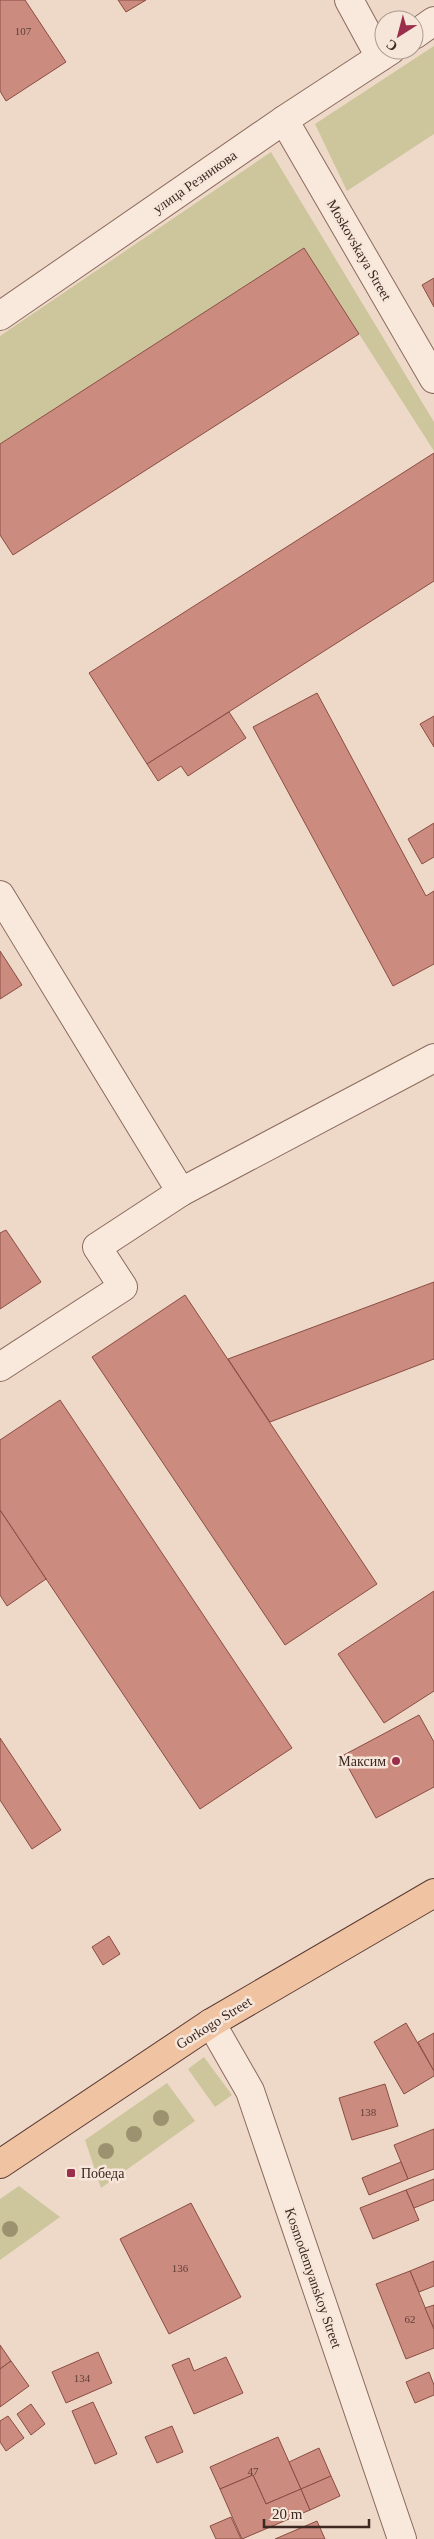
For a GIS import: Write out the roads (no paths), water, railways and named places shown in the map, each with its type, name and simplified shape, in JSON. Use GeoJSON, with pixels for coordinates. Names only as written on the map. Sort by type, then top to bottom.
{"type":"FeatureCollection","features":[{"type":"Feature","properties":{"kind":"main road","name":"Gorkogo Street"},"geometry":{"type":"LineString","coordinates":[[0,2164],[212,2023],[434,1893]]}},
{"type":"Feature","properties":{"kind":"street"},"geometry":{"type":"LineString","coordinates":[[349,0],[374,36]]}},
{"type":"Feature","properties":{"kind":"street","name":"улица Резникова"},"geometry":{"type":"LineString","coordinates":[[0,316],[284,120],[377,60]]}},
{"type":"Feature","properties":{"kind":"street","name":"Moskovskaya Street"},"geometry":{"type":"LineString","coordinates":[[284,120],[434,380]]}},
{"type":"Feature","properties":{"kind":"street"},"geometry":{"type":"LineString","coordinates":[[0,895],[181,1192]]}},
{"type":"Feature","properties":{"kind":"street"},"geometry":{"type":"LineString","coordinates":[[0,1367],[123,1287],[97,1247],[181,1192],[434,1058]]}},
{"type":"Feature","properties":{"kind":"street","name":"Kosmodemyanskoy Street"},"geometry":{"type":"LineString","coordinates":[[212,2023],[250,2091],[402,2539]]}},
{"type":"Feature","properties":{"kind":"place","name":"Максим"},"geometry":{"type":"Point","coordinates":[396,1761]}},
{"type":"Feature","properties":{"kind":"place","name":"Победа"},"geometry":{"type":"Point","coordinates":[71,2173]}}]}
